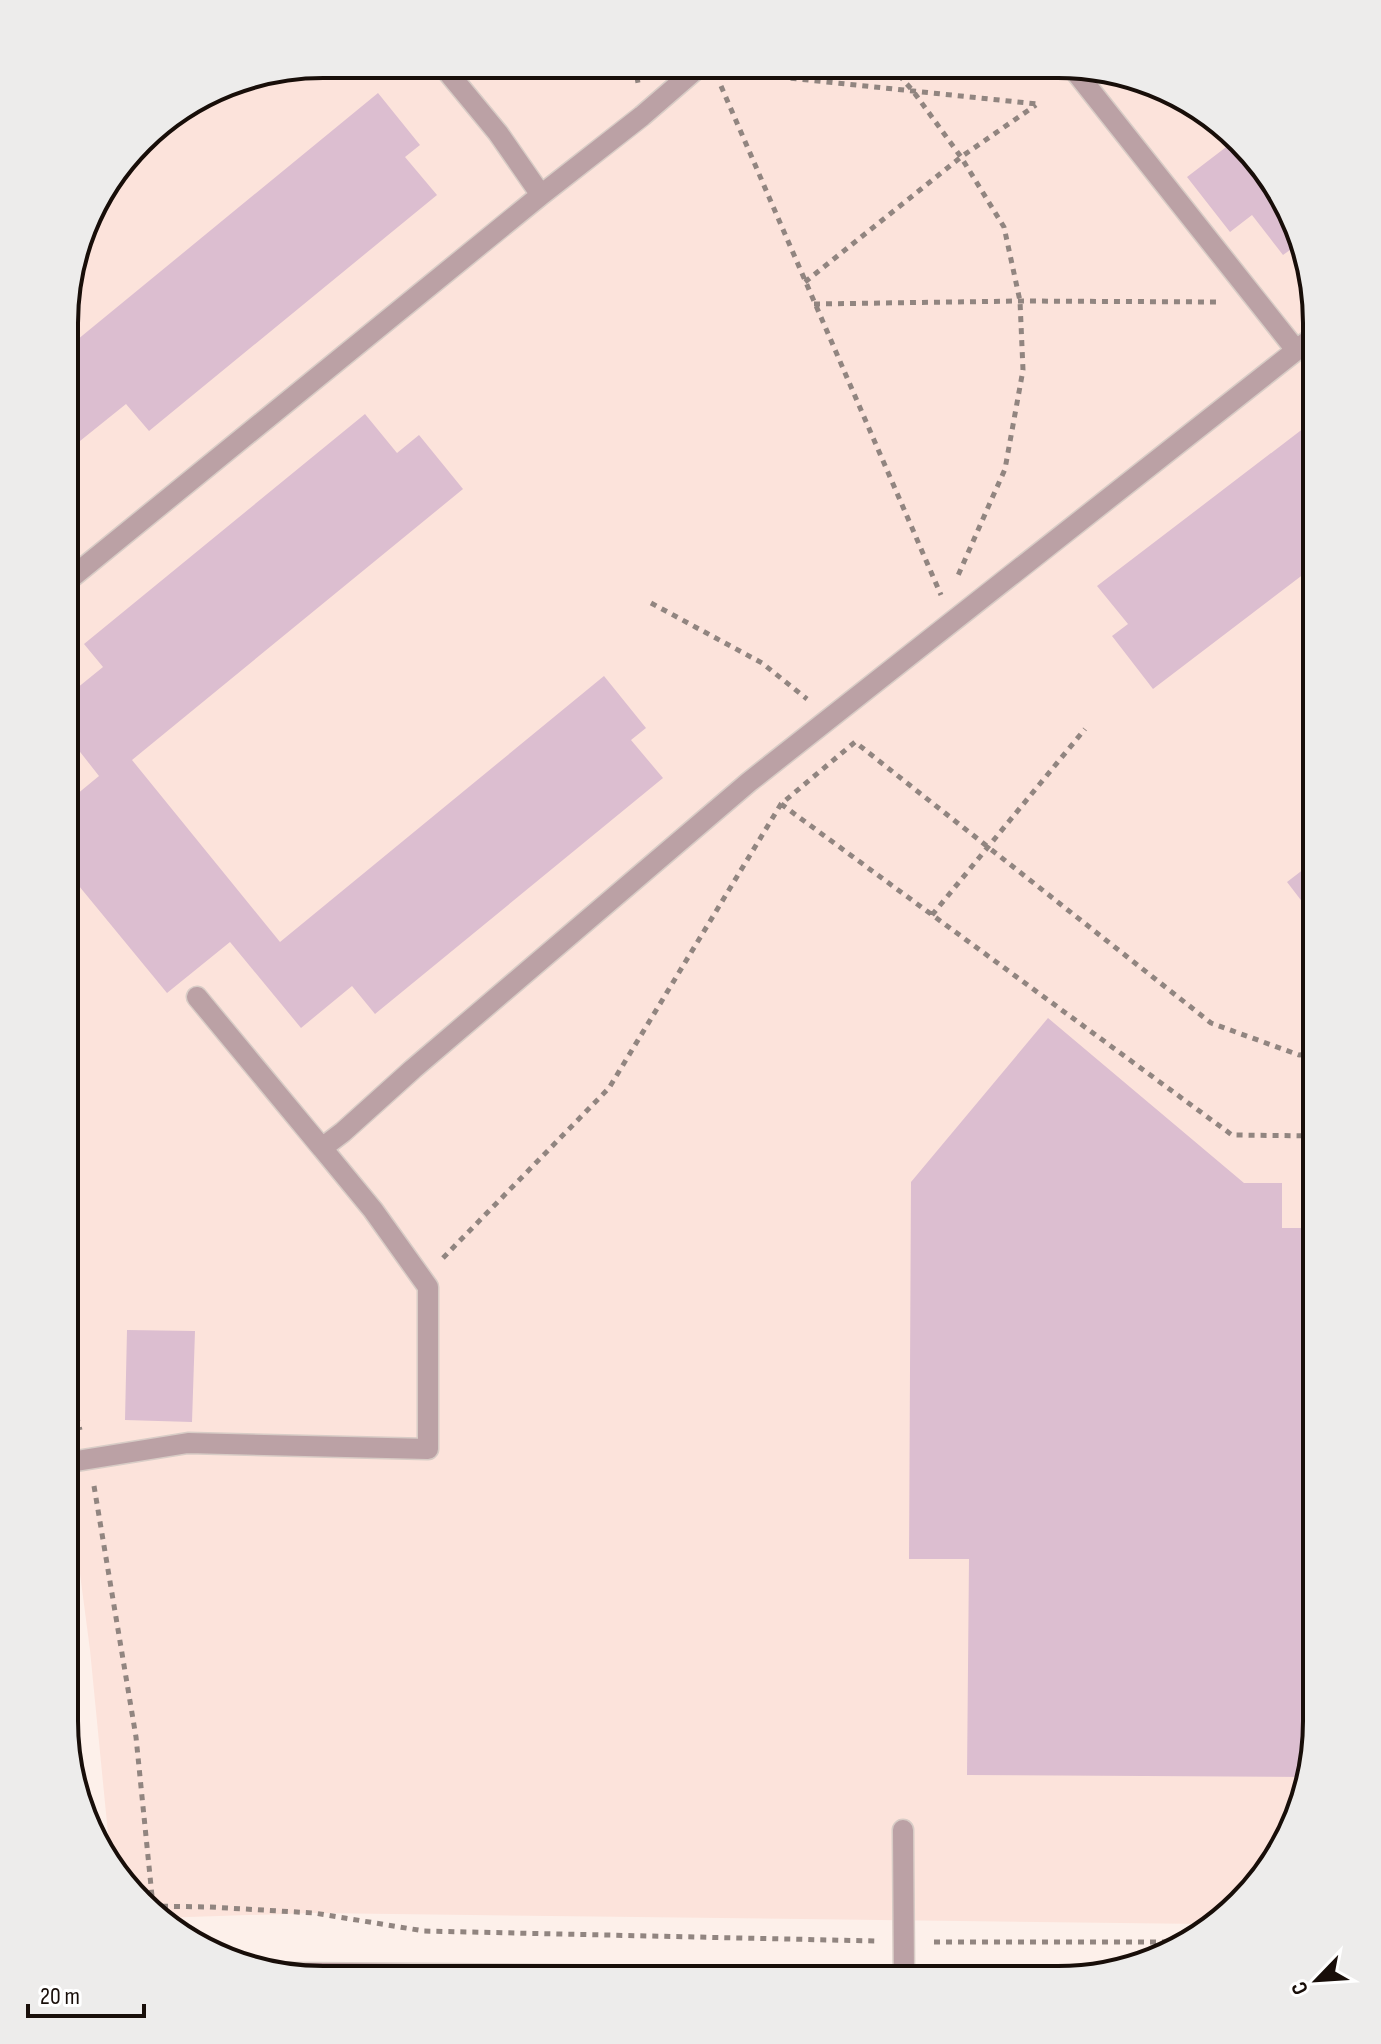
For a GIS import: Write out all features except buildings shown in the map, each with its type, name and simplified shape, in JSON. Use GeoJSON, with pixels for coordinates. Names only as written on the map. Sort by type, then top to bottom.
{"type":"FeatureCollection","features":[{"type":"Feature","properties":{"kind":"lane"},"geometry":{"type":"LineString","coordinates":[[453,78],[498,133],[541,195]]}},
{"type":"Feature","properties":{"kind":"lane"},"geometry":{"type":"LineString","coordinates":[[78,572],[686,78]]}},
{"type":"Feature","properties":{"kind":"lane"},"geometry":{"type":"LineString","coordinates":[[1082,79],[1296,350]]}},
{"type":"Feature","properties":{"kind":"lane"},"geometry":{"type":"LineString","coordinates":[[322,1148],[749,782],[1303,345]]}},
{"type":"Feature","properties":{"kind":"lane"},"geometry":{"type":"LineString","coordinates":[[78,1461],[188,1443],[428,1449],[428,1287],[373,1210],[197,997]]}},
{"type":"Feature","properties":{"kind":"lane"},"geometry":{"type":"LineString","coordinates":[[903,1830],[904,1966]]}},
{"type":"Feature","properties":{"kind":"path"},"geometry":{"type":"LineString","coordinates":[[788,78],[1037,104],[961,157],[805,282]]}},
{"type":"Feature","properties":{"kind":"path"},"geometry":{"type":"LineString","coordinates":[[719,82],[945,604],[1005,469],[1023,370],[1020,301],[1004,227],[961,157],[902,78]]}},
{"type":"Feature","properties":{"kind":"path"},"geometry":{"type":"LineString","coordinates":[[814,304],[1233,302]]}},
{"type":"Feature","properties":{"kind":"path"},"geometry":{"type":"LineString","coordinates":[[651,603],[762,663],[815,705]]}},
{"type":"Feature","properties":{"kind":"path"},"geometry":{"type":"LineString","coordinates":[[932,915],[1085,729]]}},
{"type":"Feature","properties":{"kind":"path"},"geometry":{"type":"LineString","coordinates":[[442,1258],[609,1088],[781,804],[855,742],[1211,1023],[1302,1055]]}},
{"type":"Feature","properties":{"kind":"path"},"geometry":{"type":"LineString","coordinates":[[781,804],[1232,1135],[1302,1136]]}},
{"type":"Feature","properties":{"kind":"path"},"geometry":{"type":"LineString","coordinates":[[78,1422],[114,1602],[136,1737],[151,1895]]}},
{"type":"Feature","properties":{"kind":"path"},"geometry":{"type":"LineString","coordinates":[[164,1906],[314,1913],[424,1931],[903,1942],[1162,1942]]}},
{"type":"Feature","properties":{"kind":"shaded area"},"geometry":{"type":"Polygon","coordinates":[[[323,78],[1058,78],[1121,86],[1180,111],[1207,129],[1231,150],[1270,200],[1295,260],[1303,323],[1302,1737],[1290,1800],[1270,1844],[1252,1870],[1231,1894],[1194,1924],[314,1913],[177,1917],[150,1894],[109,1839],[78,1559],[78,323],[80,291],[91,244],[111,200],[129,174],[161,139],[215,103],[260,86],[323,78]]]}}]}
